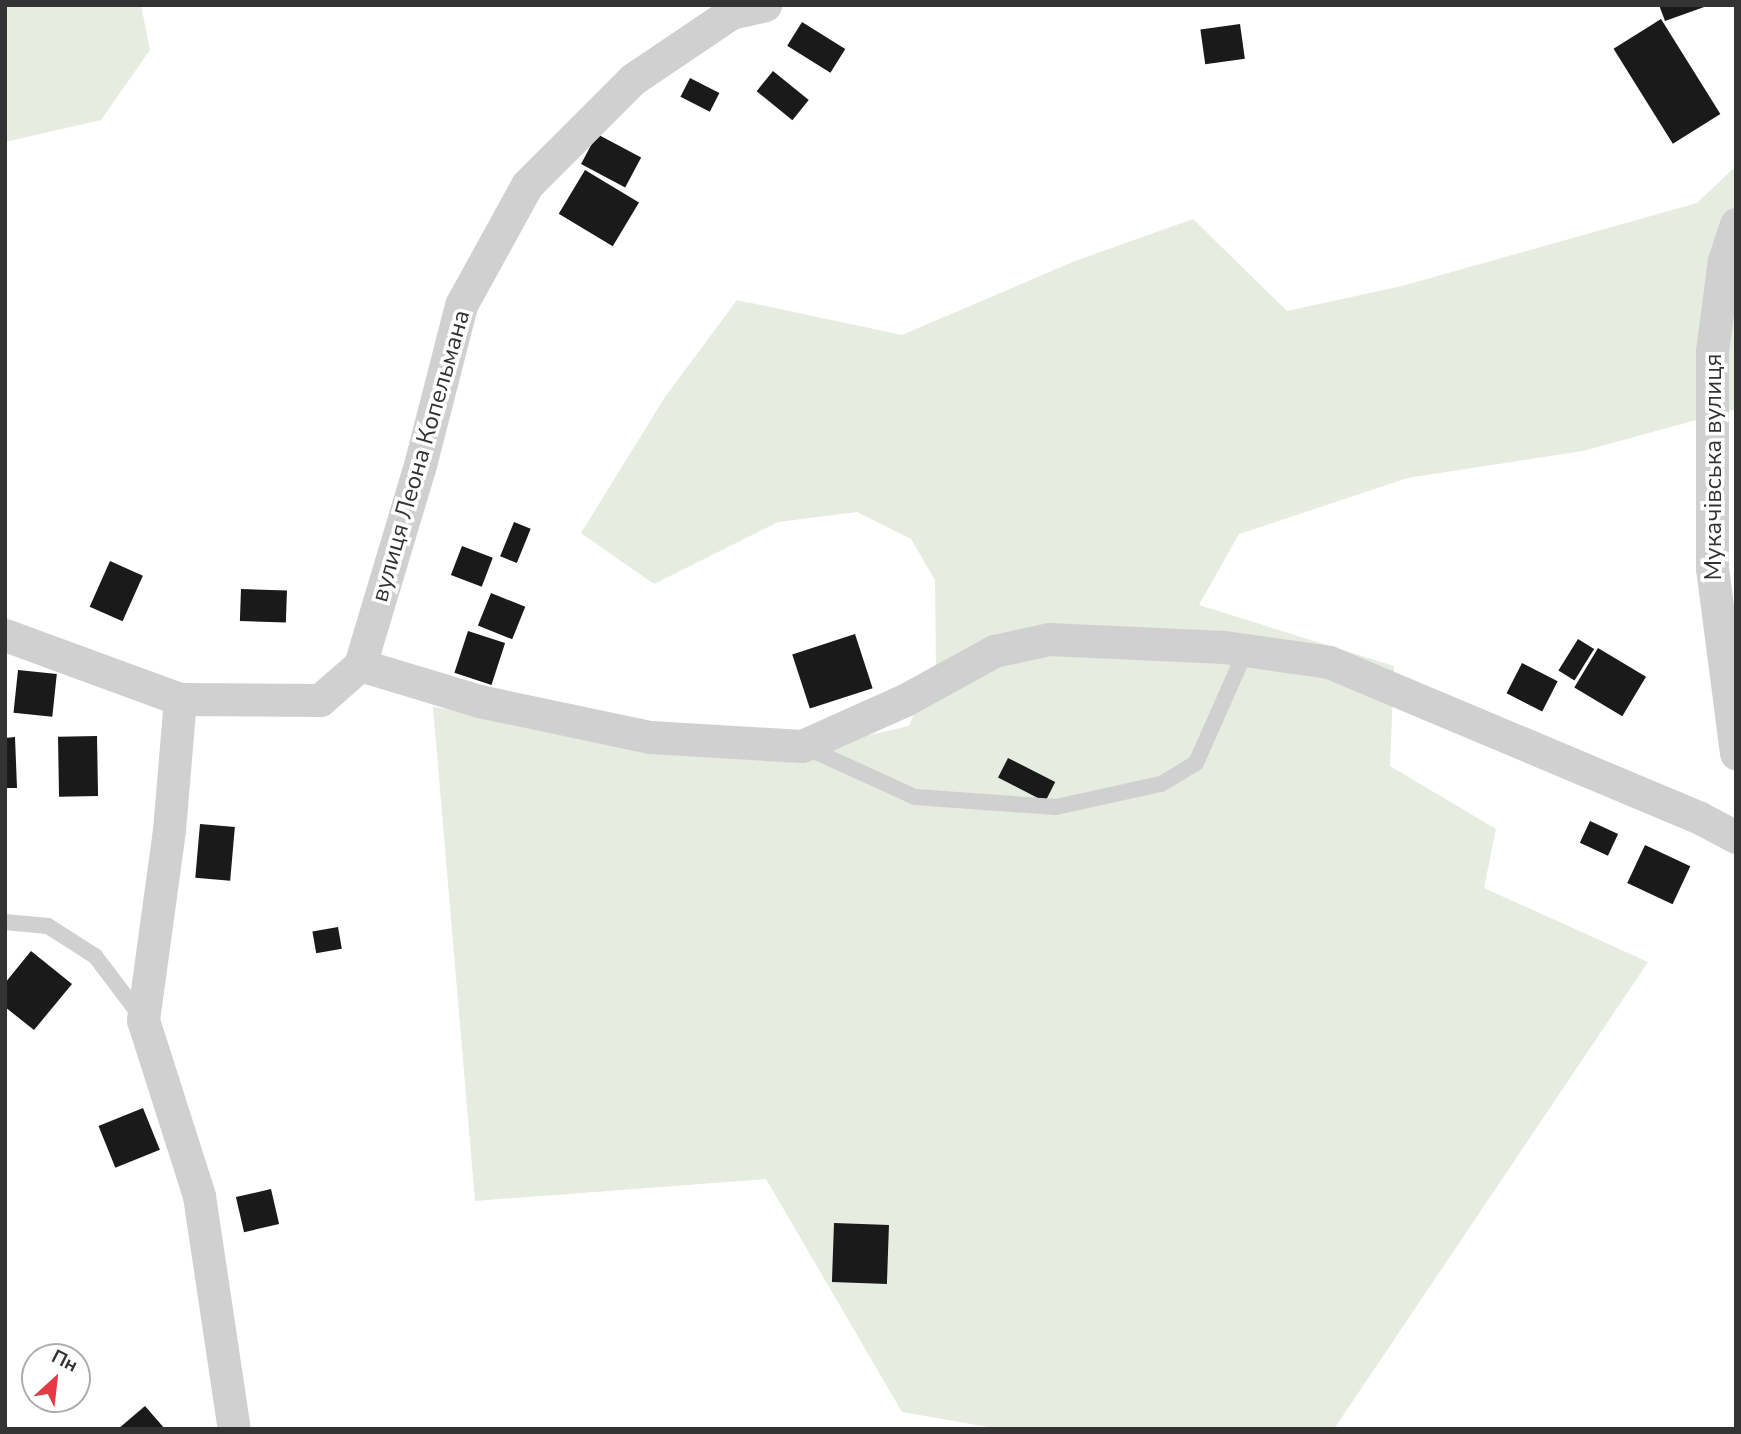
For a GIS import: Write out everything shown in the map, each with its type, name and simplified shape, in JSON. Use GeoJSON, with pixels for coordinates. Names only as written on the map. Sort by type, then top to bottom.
{"type":"FeatureCollection","features":[{"type":"Feature","properties":{"kind":"street","name":"вулиця Леона Копельмана"},"geometry":{"type":"LineString","coordinates":[[360,665],[420,465],[461,305],[527,185],[633,79],[731,13],[765,5]]}},
{"type":"Feature","properties":{"kind":"street","name":"Мукачівська вулиця"},"geometry":{"type":"LineString","coordinates":[[1736,224],[1724,260],[1712,351],[1712,568],[1736,753]]}},
{"type":"Feature","properties":{"kind":"street"},"geometry":{"type":"LineString","coordinates":[[5,635],[180,699],[320,700],[360,665],[479,701],[650,737],[802,746],[905,700],[994,651],[1049,639],[1246,650],[1329,662],[1700,818],[1736,837]]}},
{"type":"Feature","properties":{"kind":"street"},"geometry":{"type":"LineString","coordinates":[[180,699],[169,830],[143,1020],[199,1196],[233,1429]]}},
{"type":"Feature","properties":{"kind":"lane"},"geometry":{"type":"LineString","coordinates":[[802,746],[915,797],[990,806],[1069,804],[1161,784],[1196,763],[1246,650]]}},
{"type":"Feature","properties":{"kind":"lane"},"geometry":{"type":"LineString","coordinates":[[5,922],[48,926],[95,956],[143,1020]]}},
{"type":"Feature","properties":{"kind":"shaded area"},"geometry":{"type":"Polygon","coordinates":[[[5,5],[141,5],[150,50],[101,120],[5,142],[5,5]]]}},
{"type":"Feature","properties":{"kind":"shaded area"},"geometry":{"type":"Polygon","coordinates":[[[1736,166],[1736,409],[1583,451],[1407,478],[1239,534],[1199,605],[1394,666],[1390,766],[1496,829],[1484,888],[1648,962],[1334,1429],[1000,1429],[902,1412],[766,1179],[475,1201],[433,707],[764,759],[909,726],[936,664],[935,580],[911,539],[857,512],[778,522],[654,584],[581,533],[665,397],[737,300],[902,335],[1075,261],[1193,219],[1287,311],[1402,286],[1697,203],[1736,166]]]}},
{"type":"Feature","properties":{"kind":"building"},"geometry":{"type":"Polygon","coordinates":[[[1659,5],[1707,5],[1707,6],[1665,21],[1659,5]]]}},
{"type":"Feature","properties":{"kind":"building"},"geometry":{"type":"Polygon","coordinates":[[[1661,19],[1720,114],[1673,144],[1614,49],[1661,19]]]}},
{"type":"Feature","properties":{"kind":"building"},"geometry":{"type":"Polygon","coordinates":[[[802,22],[845,49],[830,73],[787,46],[802,22]]]}},
{"type":"Feature","properties":{"kind":"building"},"geometry":{"type":"Polygon","coordinates":[[[1240,24],[1245,59],[1205,64],[1200,30],[1240,24]]]}},
{"type":"Feature","properties":{"kind":"building"},"geometry":{"type":"Polygon","coordinates":[[[773,71],[809,100],[792,120],[757,91],[773,71]]]}},
{"type":"Feature","properties":{"kind":"building"},"geometry":{"type":"Polygon","coordinates":[[[690,78],[719,93],[710,112],[680,97],[690,78]]]}},
{"type":"Feature","properties":{"kind":"building"},"geometry":{"type":"Polygon","coordinates":[[[597,134],[641,157],[625,187],[581,164],[597,134]]]}},
{"type":"Feature","properties":{"kind":"building"},"geometry":{"type":"Polygon","coordinates":[[[585,170],[639,202],[613,246],[559,214],[585,170]]]}},
{"type":"Feature","properties":{"kind":"building"},"geometry":{"type":"Polygon","coordinates":[[[514,522],[531,529],[517,563],[500,556],[514,522]]]}},
{"type":"Feature","properties":{"kind":"building"},"geometry":{"type":"Polygon","coordinates":[[[462,546],[493,558],[482,587],[451,575],[462,546]]]}},
{"type":"Feature","properties":{"kind":"building"},"geometry":{"type":"Polygon","coordinates":[[[110,561],[143,576],[123,621],[90,607],[110,561]]]}},
{"type":"Feature","properties":{"kind":"building"},"geometry":{"type":"Polygon","coordinates":[[[241,589],[287,591],[286,623],[240,621],[241,589]]]}},
{"type":"Feature","properties":{"kind":"building"},"geometry":{"type":"Polygon","coordinates":[[[491,593],[525,607],[512,639],[478,625],[491,593]]]}},
{"type":"Feature","properties":{"kind":"building"},"geometry":{"type":"Polygon","coordinates":[[[468,631],[505,643],[491,685],[454,673],[468,631]]]}},
{"type":"Feature","properties":{"kind":"building"},"geometry":{"type":"Polygon","coordinates":[[[855,634],[873,688],[810,709],[792,654],[855,634]]]}},
{"type":"Feature","properties":{"kind":"building"},"geometry":{"type":"Polygon","coordinates":[[[1578,639],[1594,649],[1575,680],[1558,670],[1578,639]]]}},
{"type":"Feature","properties":{"kind":"building"},"geometry":{"type":"Polygon","coordinates":[[[1598,648],[1646,677],[1622,716],[1574,687],[1598,648]]]}},
{"type":"Feature","properties":{"kind":"building"},"geometry":{"type":"Polygon","coordinates":[[[1522,663],[1558,681],[1542,711],[1507,693],[1522,663]]]}},
{"type":"Feature","properties":{"kind":"building"},"geometry":{"type":"Polygon","coordinates":[[[18,670],[57,674],[52,717],[14,713],[18,670]]]}},
{"type":"Feature","properties":{"kind":"building"},"geometry":{"type":"Polygon","coordinates":[[[97,736],[98,796],[59,797],[58,737],[97,736]]]}},
{"type":"Feature","properties":{"kind":"building"},"geometry":{"type":"Polygon","coordinates":[[[15,737],[17,788],[5,788],[5,738],[15,737]]]}},
{"type":"Feature","properties":{"kind":"building"},"geometry":{"type":"Polygon","coordinates":[[[1008,758],[1055,782],[1045,802],[998,778],[1008,758]]]}},
{"type":"Feature","properties":{"kind":"building"},"geometry":{"type":"Polygon","coordinates":[[[1590,821],[1618,834],[1608,856],[1580,843],[1590,821]]]}},
{"type":"Feature","properties":{"kind":"building"},"geometry":{"type":"Polygon","coordinates":[[[200,824],[235,827],[230,881],[195,878],[200,824]]]}},
{"type":"Feature","properties":{"kind":"building"},"geometry":{"type":"Polygon","coordinates":[[[1645,845],[1690,866],[1673,904],[1627,883],[1645,845]]]}},
{"type":"Feature","properties":{"kind":"building"},"geometry":{"type":"Polygon","coordinates":[[[338,927],[342,949],[316,953],[312,932],[338,927]]]}},
{"type":"Feature","properties":{"kind":"building"},"geometry":{"type":"Polygon","coordinates":[[[31,951],[72,984],[34,1030],[5,1007],[5,983],[31,951]]]}},
{"type":"Feature","properties":{"kind":"building"},"geometry":{"type":"Polygon","coordinates":[[[143,1108],[160,1150],[115,1168],[98,1126],[143,1108]]]}},
{"type":"Feature","properties":{"kind":"building"},"geometry":{"type":"Polygon","coordinates":[[[271,1189],[279,1224],[244,1232],[236,1197],[271,1189]]]}},
{"type":"Feature","properties":{"kind":"building"},"geometry":{"type":"Polygon","coordinates":[[[834,1223],[889,1225],[887,1284],[832,1282],[834,1223]]]}},
{"type":"Feature","properties":{"kind":"building"},"geometry":{"type":"Polygon","coordinates":[[[145,1406],[165,1429],[118,1429],[145,1406]]]}}]}
